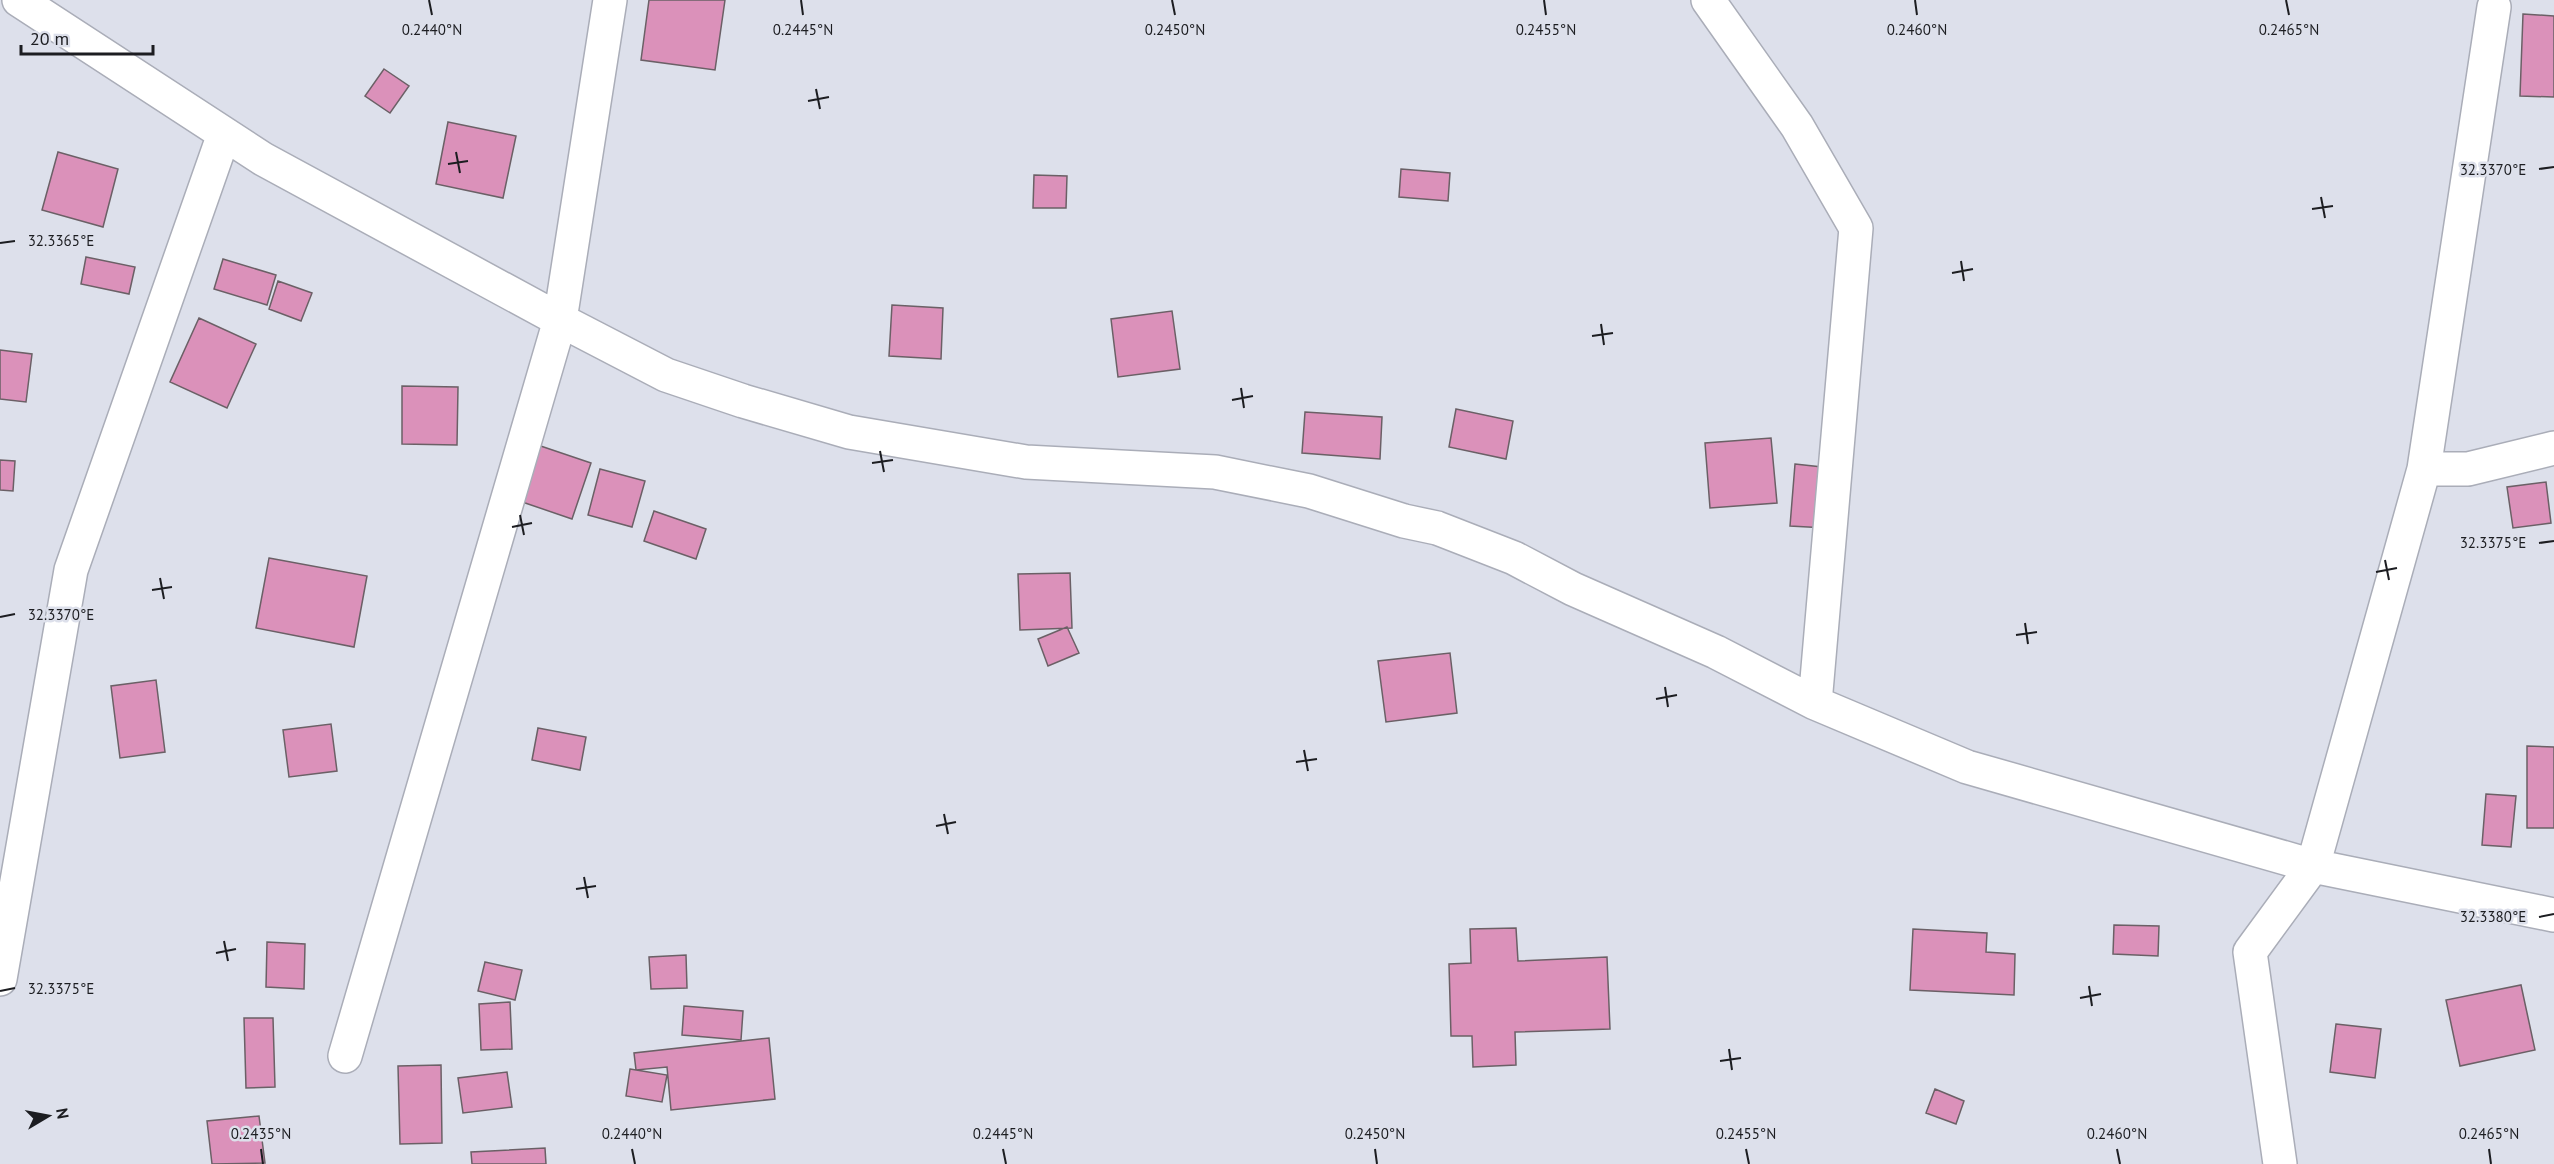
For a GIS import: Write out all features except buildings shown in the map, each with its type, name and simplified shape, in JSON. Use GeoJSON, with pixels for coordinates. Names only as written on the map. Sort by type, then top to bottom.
{"type":"FeatureCollection","features":[{"type":"Feature","properties":{"kind":"street"},"geometry":{"type":"LineString","coordinates":[[19,0],[263,159],[666,375],[743,401],[849,432],[1026,462],[1215,472],[1308,491],[1404,521],[1437,528],[1514,558],[1573,589],[1716,652],[1815,703],[1967,767],[2313,866],[2554,915]]}},
{"type":"Feature","properties":{"kind":"street"},"geometry":{"type":"LineString","coordinates":[[345,1056],[560,320],[610,0]]}},
{"type":"Feature","properties":{"kind":"street"},"geometry":{"type":"LineString","coordinates":[[1708,0],[1797,126],[1856,228],[1815,703]]}},
{"type":"Feature","properties":{"kind":"street"},"geometry":{"type":"LineString","coordinates":[[2280,1164],[2250,952],[2313,866],[2424,469],[2494,7]]}},
{"type":"Feature","properties":{"kind":"street"},"geometry":{"type":"LineString","coordinates":[[0,979],[71,570],[224,134]]}},
{"type":"Feature","properties":{"kind":"street"},"geometry":{"type":"LineString","coordinates":[[2424,469],[2468,469],[2554,448]]}}]}
